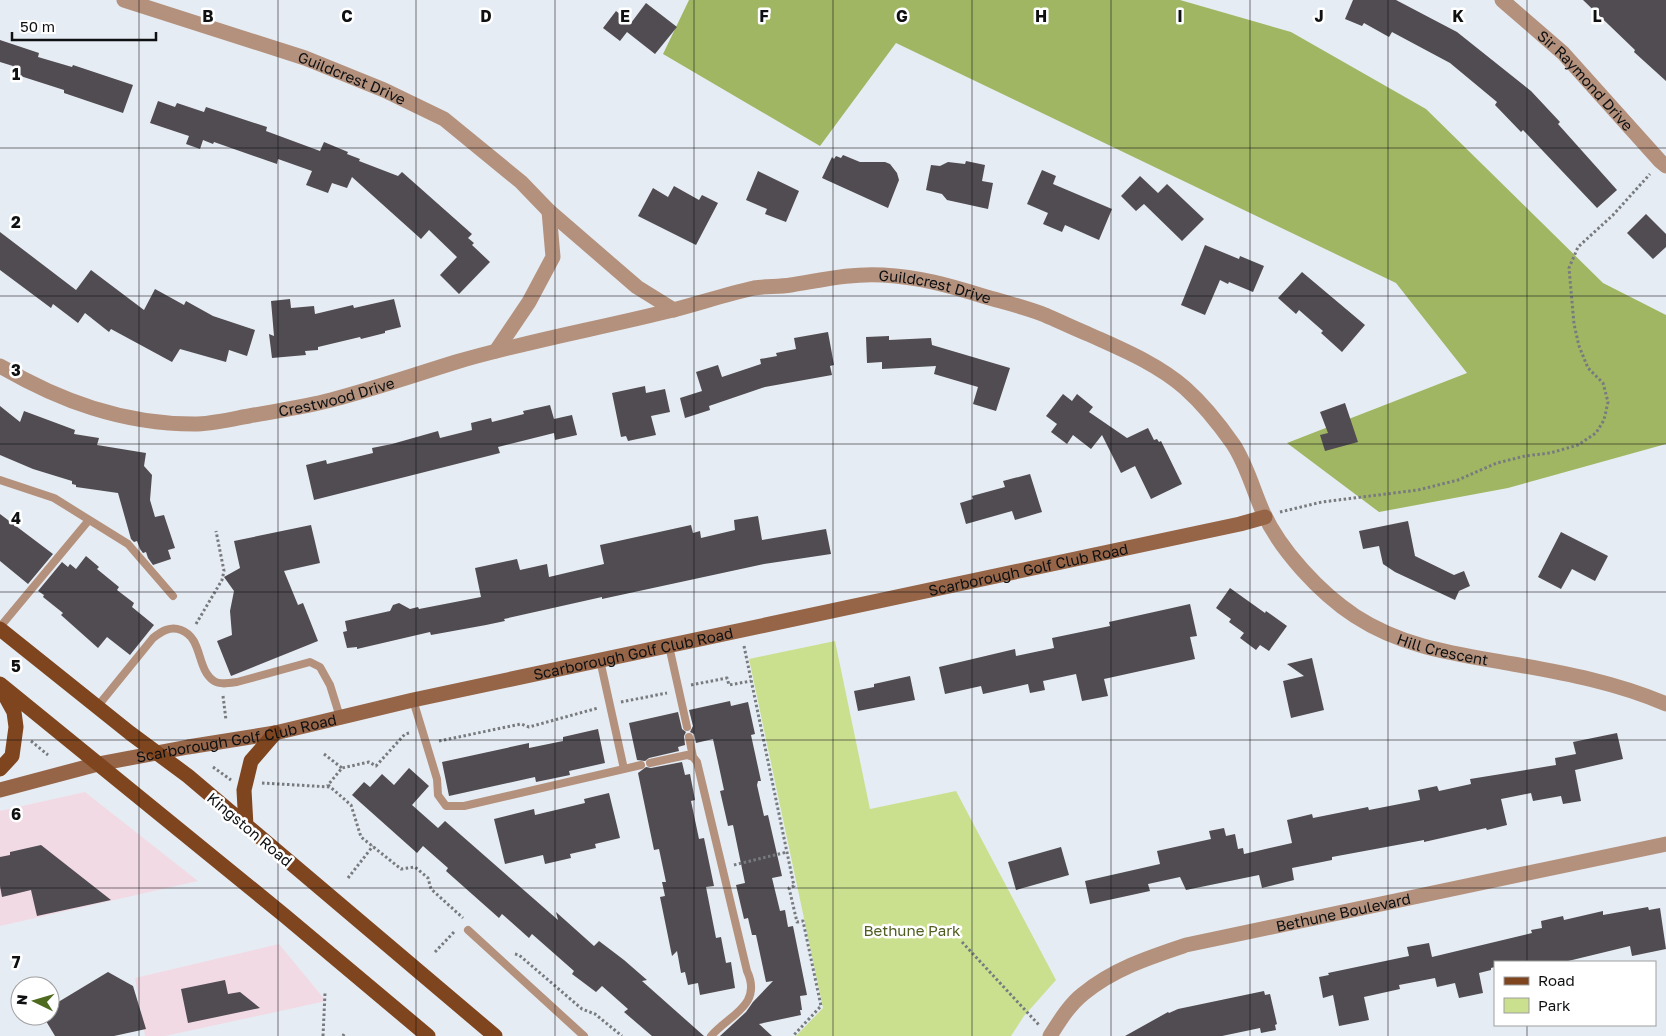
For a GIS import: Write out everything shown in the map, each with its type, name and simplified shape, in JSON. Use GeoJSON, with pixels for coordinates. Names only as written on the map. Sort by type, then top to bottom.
{"type":"FeatureCollection","features":[{"type":"Feature","properties":{"kind":"main road","name":"Kingston Road"},"geometry":{"type":"LineString","coordinates":[[0,628],[97,707],[188,776],[495,1036]]}},
{"type":"Feature","properties":{"kind":"main road"},"geometry":{"type":"LineString","coordinates":[[0,685],[286,916],[428,1036]]}},
{"type":"Feature","properties":{"kind":"main road"},"geometry":{"type":"LineString","coordinates":[[0,685],[14,712],[16,727],[12,756],[0,769]]}},
{"type":"Feature","properties":{"kind":"main road"},"geometry":{"type":"LineString","coordinates":[[246,826],[244,790],[241,783],[250,761],[275,733]]}},
{"type":"Feature","properties":{"kind":"street","name":"Guildcrest Drive"},"geometry":{"type":"LineString","coordinates":[[124,0],[305,58],[384,90],[444,119],[521,182],[549,212],[636,287],[674,310],[757,287],[789,285],[851,274],[883,275],[951,285],[1044,315],[1135,355],[1185,388],[1211,415],[1236,449],[1265,517]]}},
{"type":"Feature","properties":{"kind":"street","name":"Sir Raymond Drive"},"geometry":{"type":"LineString","coordinates":[[1502,0],[1563,53],[1663,163]]}},
{"type":"Feature","properties":{"kind":"street"},"geometry":{"type":"LineString","coordinates":[[496,351],[529,302],[553,257],[549,212]]}},
{"type":"Feature","properties":{"kind":"street","name":"Crestwood Drive"},"geometry":{"type":"LineString","coordinates":[[0,366],[34,386],[78,405],[114,415],[194,424],[278,412],[331,400],[496,351],[674,310]]}},
{"type":"Feature","properties":{"kind":"street","name":"Scarborough Golf Club Road"},"geometry":{"type":"LineString","coordinates":[[0,790],[98,764],[275,733],[413,700],[1240,524],[1265,517]]}},
{"type":"Feature","properties":{"kind":"street","name":"Hill Crescent"},"geometry":{"type":"LineString","coordinates":[[1265,517],[1294,560],[1312,580],[1349,612],[1386,633],[1411,644],[1436,650],[1603,682],[1666,704]]}},
{"type":"Feature","properties":{"kind":"street","name":"Bethune Boulevard"},"geometry":{"type":"LineString","coordinates":[[1050,1036],[1082,994],[1120,969],[1186,945],[1666,844]]}},
{"type":"Feature","properties":{"kind":"lane"},"geometry":{"type":"LineString","coordinates":[[0,480],[54,498],[128,544],[173,596]]}},
{"type":"Feature","properties":{"kind":"lane"},"geometry":{"type":"LineString","coordinates":[[0,628],[89,520]]}},
{"type":"Feature","properties":{"kind":"lane"},"geometry":{"type":"LineString","coordinates":[[97,707],[153,638],[162,631],[174,628],[184,631],[195,641],[206,670],[214,681],[224,684],[310,662],[320,667],[330,685],[340,717]]}},
{"type":"Feature","properties":{"kind":"lane"},"geometry":{"type":"LineString","coordinates":[[669,646],[687,727]]}},
{"type":"Feature","properties":{"kind":"lane"},"geometry":{"type":"LineString","coordinates":[[600,660],[624,769]]}},
{"type":"Feature","properties":{"kind":"lane"},"geometry":{"type":"LineString","coordinates":[[413,700],[437,779],[438,795],[446,806],[464,806],[641,765]]}},
{"type":"Feature","properties":{"kind":"lane"},"geometry":{"type":"LineString","coordinates":[[689,737],[693,757],[697,762],[752,987],[751,996],[747,1004],[711,1036]]}},
{"type":"Feature","properties":{"kind":"lane"},"geometry":{"type":"LineString","coordinates":[[650,763],[686,755],[693,757]]}},
{"type":"Feature","properties":{"kind":"lane"},"geometry":{"type":"LineString","coordinates":[[468,930],[584,1036]]}},
{"type":"Feature","properties":{"kind":"path"},"geometry":{"type":"LineString","coordinates":[[1265,517],[1322,502],[1418,490],[1458,480],[1497,463],[1525,456],[1550,453],[1578,445],[1596,433],[1604,420],[1608,402],[1603,383],[1588,368],[1579,346],[1574,324],[1569,268],[1578,247],[1663,163]]}},
{"type":"Feature","properties":{"kind":"path"},"geometry":{"type":"LineString","coordinates":[[189,636],[222,580],[224,570],[216,531]]}},
{"type":"Feature","properties":{"kind":"path"},"geometry":{"type":"LineString","coordinates":[[740,630],[794,886],[789,888],[797,922],[803,921],[821,1006],[793,1036]]}},
{"type":"Feature","properties":{"kind":"path"},"geometry":{"type":"LineString","coordinates":[[224,684],[223,699],[226,720]]}},
{"type":"Feature","properties":{"kind":"path"},"geometry":{"type":"LineString","coordinates":[[426,744],[521,724],[529,727],[610,704]]}},
{"type":"Feature","properties":{"kind":"path"},"geometry":{"type":"LineString","coordinates":[[423,732],[405,734],[376,766],[370,762],[342,768],[328,785],[351,805],[361,837],[402,869],[414,867],[428,878],[430,889],[466,920]]}},
{"type":"Feature","properties":{"kind":"path"},"geometry":{"type":"LineString","coordinates":[[30,740],[48,755]]}},
{"type":"Feature","properties":{"kind":"path"},"geometry":{"type":"LineString","coordinates":[[324,754],[342,768]]}},
{"type":"Feature","properties":{"kind":"path"},"geometry":{"type":"LineString","coordinates":[[213,767],[241,783],[331,787]]}},
{"type":"Feature","properties":{"kind":"path"},"geometry":{"type":"LineString","coordinates":[[348,878],[373,846]]}},
{"type":"Feature","properties":{"kind":"path"},"geometry":{"type":"LineString","coordinates":[[722,868],[787,852]]}},
{"type":"Feature","properties":{"kind":"path"},"geometry":{"type":"LineString","coordinates":[[435,952],[444,942]]}},
{"type":"Feature","properties":{"kind":"path"},"geometry":{"type":"LineString","coordinates":[[962,942],[1050,1036]]}},
{"type":"Feature","properties":{"kind":"path"},"geometry":{"type":"LineString","coordinates":[[323,1036],[325,993]]}},
{"type":"Feature","properties":{"kind":"shaded area"},"geometry":{"type":"Polygon","coordinates":[[[85,792],[198,881],[0,926],[0,811],[85,792]]]}},
{"type":"Feature","properties":{"kind":"shaded area"},"geometry":{"type":"Polygon","coordinates":[[[279,944],[326,1001],[165,1036],[145,1036],[135,978],[279,944]]]}},
{"type":"Feature","properties":{"kind":"green space"},"geometry":{"type":"Polygon","coordinates":[[[689,0],[1180,0],[1291,32],[1426,109],[1603,283],[1666,315],[1666,444],[1508,488],[1379,512],[1287,443],[1467,373],[1396,283],[896,43],[820,146],[663,54],[689,0]]]}},
{"type":"Feature","properties":{"kind":"green space","name":"Bethune Park"},"geometry":{"type":"Polygon","coordinates":[[[835,641],[870,809],[956,791],[1056,980],[1024,1016],[1011,1036],[796,1036],[823,1008],[749,659],[835,641]]]}},
{"type":"Feature","properties":{"kind":"building"},"geometry":{"type":"Polygon","coordinates":[[[1353,0],[1396,0],[1457,32],[1531,91],[1560,122],[1558,124],[1617,190],[1597,208],[1523,130],[1521,132],[1495,105],[1497,102],[1450,63],[1392,32],[1389,37],[1364,23],[1362,26],[1345,19],[1353,0]]]}},
{"type":"Feature","properties":{"kind":"building"},"geometry":{"type":"Polygon","coordinates":[[[1583,0],[1666,0],[1666,81],[1634,52],[1635,50],[1583,0]]]}},
{"type":"Feature","properties":{"kind":"building"},"geometry":{"type":"Polygon","coordinates":[[[646,3],[677,27],[655,54],[627,32],[620,41],[603,28],[616,11],[631,23],[646,3]]]}},
{"type":"Feature","properties":{"kind":"building"},"geometry":{"type":"Polygon","coordinates":[[[0,40],[39,53],[38,57],[72,67],[73,65],[133,85],[123,113],[64,93],[64,90],[11,73],[13,66],[0,62],[0,40]]]}},
{"type":"Feature","properties":{"kind":"building"},"geometry":{"type":"Polygon","coordinates":[[[158,101],[175,107],[177,103],[204,112],[206,107],[267,127],[266,131],[320,151],[324,142],[348,152],[347,154],[360,159],[359,161],[398,176],[402,172],[472,234],[468,238],[474,243],[472,245],[490,262],[459,294],[440,275],[457,257],[429,230],[421,239],[352,177],[347,188],[332,183],[328,193],[306,185],[312,171],[278,159],[277,164],[203,140],[200,149],[186,144],[189,136],[150,123],[158,101]]]}},
{"type":"Feature","properties":{"kind":"building"},"geometry":{"type":"Polygon","coordinates":[[[843,155],[860,162],[885,162],[890,164],[897,173],[899,180],[888,208],[822,178],[832,157],[834,159],[836,156],[841,158],[843,155]]]}},
{"type":"Feature","properties":{"kind":"building"},"geometry":{"type":"Polygon","coordinates":[[[966,161],[985,165],[982,181],[993,183],[988,209],[947,200],[942,194],[926,190],[931,165],[940,166],[948,162],[965,164],[966,161]]]}},
{"type":"Feature","properties":{"kind":"building"},"geometry":{"type":"Polygon","coordinates":[[[1042,170],[1056,176],[1053,184],[1112,209],[1099,240],[1065,225],[1062,232],[1043,224],[1048,213],[1027,204],[1042,170]]]}},
{"type":"Feature","properties":{"kind":"building"},"geometry":{"type":"Polygon","coordinates":[[[758,171],[799,191],[786,222],[765,214],[767,209],[746,200],[758,171]]]}},
{"type":"Feature","properties":{"kind":"building"},"geometry":{"type":"Polygon","coordinates":[[[1140,176],[1158,193],[1167,184],[1204,219],[1182,241],[1144,204],[1136,211],[1121,196],[1140,176]]]}},
{"type":"Feature","properties":{"kind":"building"},"geometry":{"type":"Polygon","coordinates":[[[674,186],[699,200],[702,195],[718,203],[696,245],[638,216],[653,188],[668,197],[674,186]]]}},
{"type":"Feature","properties":{"kind":"building"},"geometry":{"type":"Polygon","coordinates":[[[1646,214],[1666,234],[1666,247],[1653,259],[1627,233],[1646,214]]]}},
{"type":"Feature","properties":{"kind":"building"},"geometry":{"type":"Polygon","coordinates":[[[0,232],[76,290],[91,270],[144,310],[155,289],[184,305],[186,301],[213,316],[255,330],[247,356],[229,350],[226,362],[180,349],[172,362],[111,329],[109,332],[85,313],[78,323],[53,304],[51,308],[0,270],[0,232]]]}},
{"type":"Feature","properties":{"kind":"building"},"geometry":{"type":"Polygon","coordinates":[[[1205,245],[1239,259],[1240,256],[1264,266],[1253,292],[1220,280],[1205,315],[1181,305],[1205,245]]]}},
{"type":"Feature","properties":{"kind":"building"},"geometry":{"type":"Polygon","coordinates":[[[1302,272],[1365,325],[1342,352],[1321,333],[1323,331],[1299,310],[1296,314],[1278,298],[1302,272]]]}},
{"type":"Feature","properties":{"kind":"building"},"geometry":{"type":"Polygon","coordinates":[[[290,299],[291,308],[314,306],[315,314],[353,305],[354,308],[394,299],[401,327],[361,339],[360,337],[318,347],[318,350],[305,351],[306,355],[272,358],[269,334],[274,336],[271,301],[290,299]]]}},
{"type":"Feature","properties":{"kind":"building"},"geometry":{"type":"Polygon","coordinates":[[[828,332],[834,365],[830,366],[832,375],[765,387],[709,406],[710,410],[685,418],[680,398],[702,391],[696,372],[718,365],[722,377],[761,364],[760,359],[777,356],[776,353],[796,349],[794,338],[828,332]]]}},
{"type":"Feature","properties":{"kind":"building"},"geometry":{"type":"Polygon","coordinates":[[[889,336],[889,340],[931,338],[932,345],[1010,368],[996,411],[973,404],[978,387],[934,374],[936,366],[882,369],[882,362],[867,363],[866,337],[889,336]]]}},
{"type":"Feature","properties":{"kind":"building"},"geometry":{"type":"Polygon","coordinates":[[[645,386],[646,393],[665,389],[670,412],[651,416],[656,435],[628,441],[626,436],[621,437],[612,393],[645,386]]]}},
{"type":"Feature","properties":{"kind":"building"},"geometry":{"type":"Polygon","coordinates":[[[1063,394],[1072,401],[1077,394],[1093,407],[1089,412],[1127,438],[1148,428],[1154,440],[1161,441],[1182,484],[1151,499],[1135,466],[1121,473],[1102,435],[1091,449],[1073,435],[1067,444],[1051,432],[1057,424],[1046,416],[1063,394]]]}},
{"type":"Feature","properties":{"kind":"building"},"geometry":{"type":"Polygon","coordinates":[[[1345,403],[1358,442],[1325,451],[1320,435],[1328,433],[1320,412],[1345,403]]]}},
{"type":"Feature","properties":{"kind":"building"},"geometry":{"type":"Polygon","coordinates":[[[550,405],[554,419],[572,415],[577,435],[555,440],[554,433],[498,447],[500,453],[314,500],[306,465],[326,460],[327,464],[373,453],[372,448],[438,431],[440,438],[472,430],[471,423],[491,418],[492,422],[524,414],[523,411],[550,405]]]}},
{"type":"Feature","properties":{"kind":"building"},"geometry":{"type":"Polygon","coordinates":[[[0,406],[20,422],[24,411],[75,430],[74,434],[99,438],[97,445],[146,453],[144,466],[152,475],[150,500],[155,517],[164,515],[175,548],[168,550],[171,559],[153,565],[146,552],[143,553],[140,549],[137,541],[134,542],[131,539],[118,493],[76,487],[76,485],[72,484],[72,481],[33,469],[0,455],[0,406]]]}},
{"type":"Feature","properties":{"kind":"building"},"geometry":{"type":"Polygon","coordinates":[[[1030,474],[1042,512],[1015,520],[1012,511],[966,524],[960,503],[973,499],[972,496],[1005,487],[1003,481],[1030,474]]]}},
{"type":"Feature","properties":{"kind":"building"},"geometry":{"type":"Polygon","coordinates":[[[0,514],[53,554],[28,584],[0,561],[0,514]]]}},
{"type":"Feature","properties":{"kind":"building"},"geometry":{"type":"Polygon","coordinates":[[[758,516],[762,540],[826,529],[831,554],[764,564],[602,599],[602,597],[504,619],[505,621],[486,625],[431,635],[430,632],[357,649],[357,647],[347,648],[343,632],[347,631],[345,621],[390,611],[393,605],[399,603],[410,609],[418,607],[419,609],[481,597],[475,568],[517,559],[520,570],[547,564],[549,577],[604,564],[600,545],[691,525],[693,533],[700,531],[701,538],[735,530],[734,520],[758,516]]]}},
{"type":"Feature","properties":{"kind":"building"},"geometry":{"type":"Polygon","coordinates":[[[1408,521],[1415,556],[1454,575],[1464,571],[1470,586],[1459,591],[1455,600],[1395,572],[1383,564],[1379,546],[1363,549],[1359,531],[1408,521]]]}},
{"type":"Feature","properties":{"kind":"building"},"geometry":{"type":"Polygon","coordinates":[[[311,525],[320,563],[284,571],[298,605],[303,603],[318,641],[231,676],[217,641],[232,635],[230,611],[234,591],[224,577],[240,568],[234,541],[311,525]]]}},
{"type":"Feature","properties":{"kind":"building"},"geometry":{"type":"Polygon","coordinates":[[[1561,532],[1608,556],[1595,581],[1572,569],[1561,589],[1538,577],[1561,532]]]}},
{"type":"Feature","properties":{"kind":"building"},"geometry":{"type":"Polygon","coordinates":[[[86,556],[99,567],[97,569],[119,587],[117,590],[134,603],[132,607],[154,625],[130,655],[107,637],[98,648],[61,615],[63,613],[38,591],[62,562],[68,567],[70,564],[76,569],[86,556]]]}},
{"type":"Feature","properties":{"kind":"building"},"geometry":{"type":"Polygon","coordinates":[[[1230,588],[1287,626],[1269,651],[1260,645],[1256,650],[1240,638],[1244,633],[1229,622],[1231,619],[1216,608],[1230,588]]]}},
{"type":"Feature","properties":{"kind":"building"},"geometry":{"type":"Polygon","coordinates":[[[1190,604],[1197,636],[1190,637],[1195,659],[1104,679],[1108,696],[1082,701],[1076,674],[1043,681],[1045,690],[1030,693],[1028,684],[983,694],[981,686],[945,694],[939,667],[1015,649],[1016,656],[1054,648],[1052,638],[1110,626],[1109,622],[1190,604]]]}},
{"type":"Feature","properties":{"kind":"building"},"geometry":{"type":"Polygon","coordinates":[[[1312,658],[1324,710],[1291,718],[1283,681],[1304,676],[1287,664],[1312,658]]]}},
{"type":"Feature","properties":{"kind":"building"},"geometry":{"type":"Polygon","coordinates":[[[910,676],[915,700],[858,711],[854,691],[874,687],[874,684],[910,676]]]}},
{"type":"Feature","properties":{"kind":"building"},"geometry":{"type":"Polygon","coordinates":[[[730,701],[731,706],[748,702],[755,734],[751,735],[761,781],[758,781],[757,785],[764,816],[768,815],[782,876],[772,878],[780,911],[785,910],[788,927],[793,926],[807,995],[800,996],[801,1015],[759,1024],[772,1036],[720,1036],[746,1012],[773,981],[766,982],[756,935],[752,935],[748,918],[744,919],[736,885],[745,883],[733,825],[728,826],[720,791],[724,790],[713,739],[696,743],[694,734],[690,732],[693,726],[689,710],[730,701]]]}},
{"type":"Feature","properties":{"kind":"building"},"geometry":{"type":"Polygon","coordinates":[[[678,712],[682,729],[686,732],[684,736],[685,745],[678,747],[679,751],[649,758],[645,761],[637,760],[629,723],[678,712]]]}},
{"type":"Feature","properties":{"kind":"building"},"geometry":{"type":"Polygon","coordinates":[[[598,729],[605,763],[569,771],[570,775],[536,782],[535,777],[449,796],[442,762],[529,743],[529,748],[563,741],[563,737],[598,729]]]}},
{"type":"Feature","properties":{"kind":"building"},"geometry":{"type":"Polygon","coordinates":[[[1617,733],[1623,759],[1575,770],[1581,801],[1563,804],[1561,796],[1533,801],[1531,793],[1501,799],[1507,825],[1424,842],[1424,840],[1332,857],[1332,860],[1292,868],[1294,880],[1262,888],[1259,875],[1186,890],[1180,877],[1148,884],[1150,891],[1090,904],[1085,881],[1160,864],[1157,851],[1211,839],[1209,831],[1224,828],[1226,836],[1235,834],[1238,849],[1243,848],[1244,854],[1292,843],[1287,820],[1312,814],[1313,818],[1368,807],[1369,810],[1420,800],[1418,790],[1437,786],[1439,791],[1471,784],[1470,779],[1556,765],[1555,758],[1576,754],[1573,742],[1617,733]]]}},
{"type":"Feature","properties":{"kind":"building"},"geometry":{"type":"Polygon","coordinates":[[[682,762],[685,775],[690,774],[695,800],[691,801],[699,839],[704,838],[714,886],[706,887],[716,938],[721,937],[726,963],[731,962],[735,988],[700,995],[698,983],[688,985],[685,972],[681,973],[677,951],[672,956],[660,897],[665,896],[662,882],[666,882],[659,849],[654,850],[638,773],[646,767],[651,768],[682,762]]]}},
{"type":"Feature","properties":{"kind":"building"},"geometry":{"type":"Polygon","coordinates":[[[409,768],[429,786],[412,805],[438,828],[445,821],[558,920],[556,912],[594,946],[599,941],[624,960],[647,980],[642,981],[704,1036],[652,1036],[624,1012],[628,1009],[602,986],[596,992],[572,974],[574,971],[532,934],[529,938],[502,914],[499,918],[446,871],[448,868],[423,846],[417,853],[352,795],[364,782],[370,787],[382,774],[394,785],[409,768]]]}},
{"type":"Feature","properties":{"kind":"building"},"geometry":{"type":"Polygon","coordinates":[[[609,793],[620,838],[595,844],[596,848],[570,854],[571,858],[545,864],[543,855],[505,864],[494,819],[534,809],[535,815],[585,803],[584,799],[609,793]]]}},
{"type":"Feature","properties":{"kind":"building"},"geometry":{"type":"Polygon","coordinates":[[[41,845],[111,900],[37,916],[31,890],[2,897],[0,857],[10,855],[10,852],[41,845]]]}},
{"type":"Feature","properties":{"kind":"building"},"geometry":{"type":"Polygon","coordinates":[[[1061,847],[1069,875],[1016,890],[1008,862],[1061,847]]]}},
{"type":"Feature","properties":{"kind":"building"},"geometry":{"type":"Polygon","coordinates":[[[1648,907],[1649,910],[1660,908],[1666,949],[1632,956],[1630,946],[1568,961],[1494,961],[1494,967],[1491,970],[1479,973],[1483,993],[1459,998],[1455,983],[1437,987],[1435,978],[1399,985],[1400,989],[1364,997],[1369,1020],[1339,1026],[1333,995],[1323,998],[1319,977],[1329,975],[1328,973],[1409,956],[1407,947],[1429,943],[1432,957],[1532,933],[1531,930],[1542,928],[1541,921],[1563,916],[1564,920],[1603,911],[1603,915],[1648,907]]]}},
{"type":"Feature","properties":{"kind":"building"},"geometry":{"type":"Polygon","coordinates":[[[108,972],[133,986],[146,1029],[114,1036],[55,1036],[49,1026],[60,1026],[60,1001],[108,972]]]}},
{"type":"Feature","properties":{"kind":"building"},"geometry":{"type":"Polygon","coordinates":[[[225,980],[228,994],[240,992],[260,1008],[188,1023],[181,989],[225,980]]]}},
{"type":"Feature","properties":{"kind":"building"},"geometry":{"type":"Polygon","coordinates":[[[1264,991],[1265,995],[1270,994],[1277,1024],[1275,1025],[1276,1030],[1261,1033],[1260,1028],[1222,1036],[1125,1036],[1168,1012],[1264,991]]]}}]}
